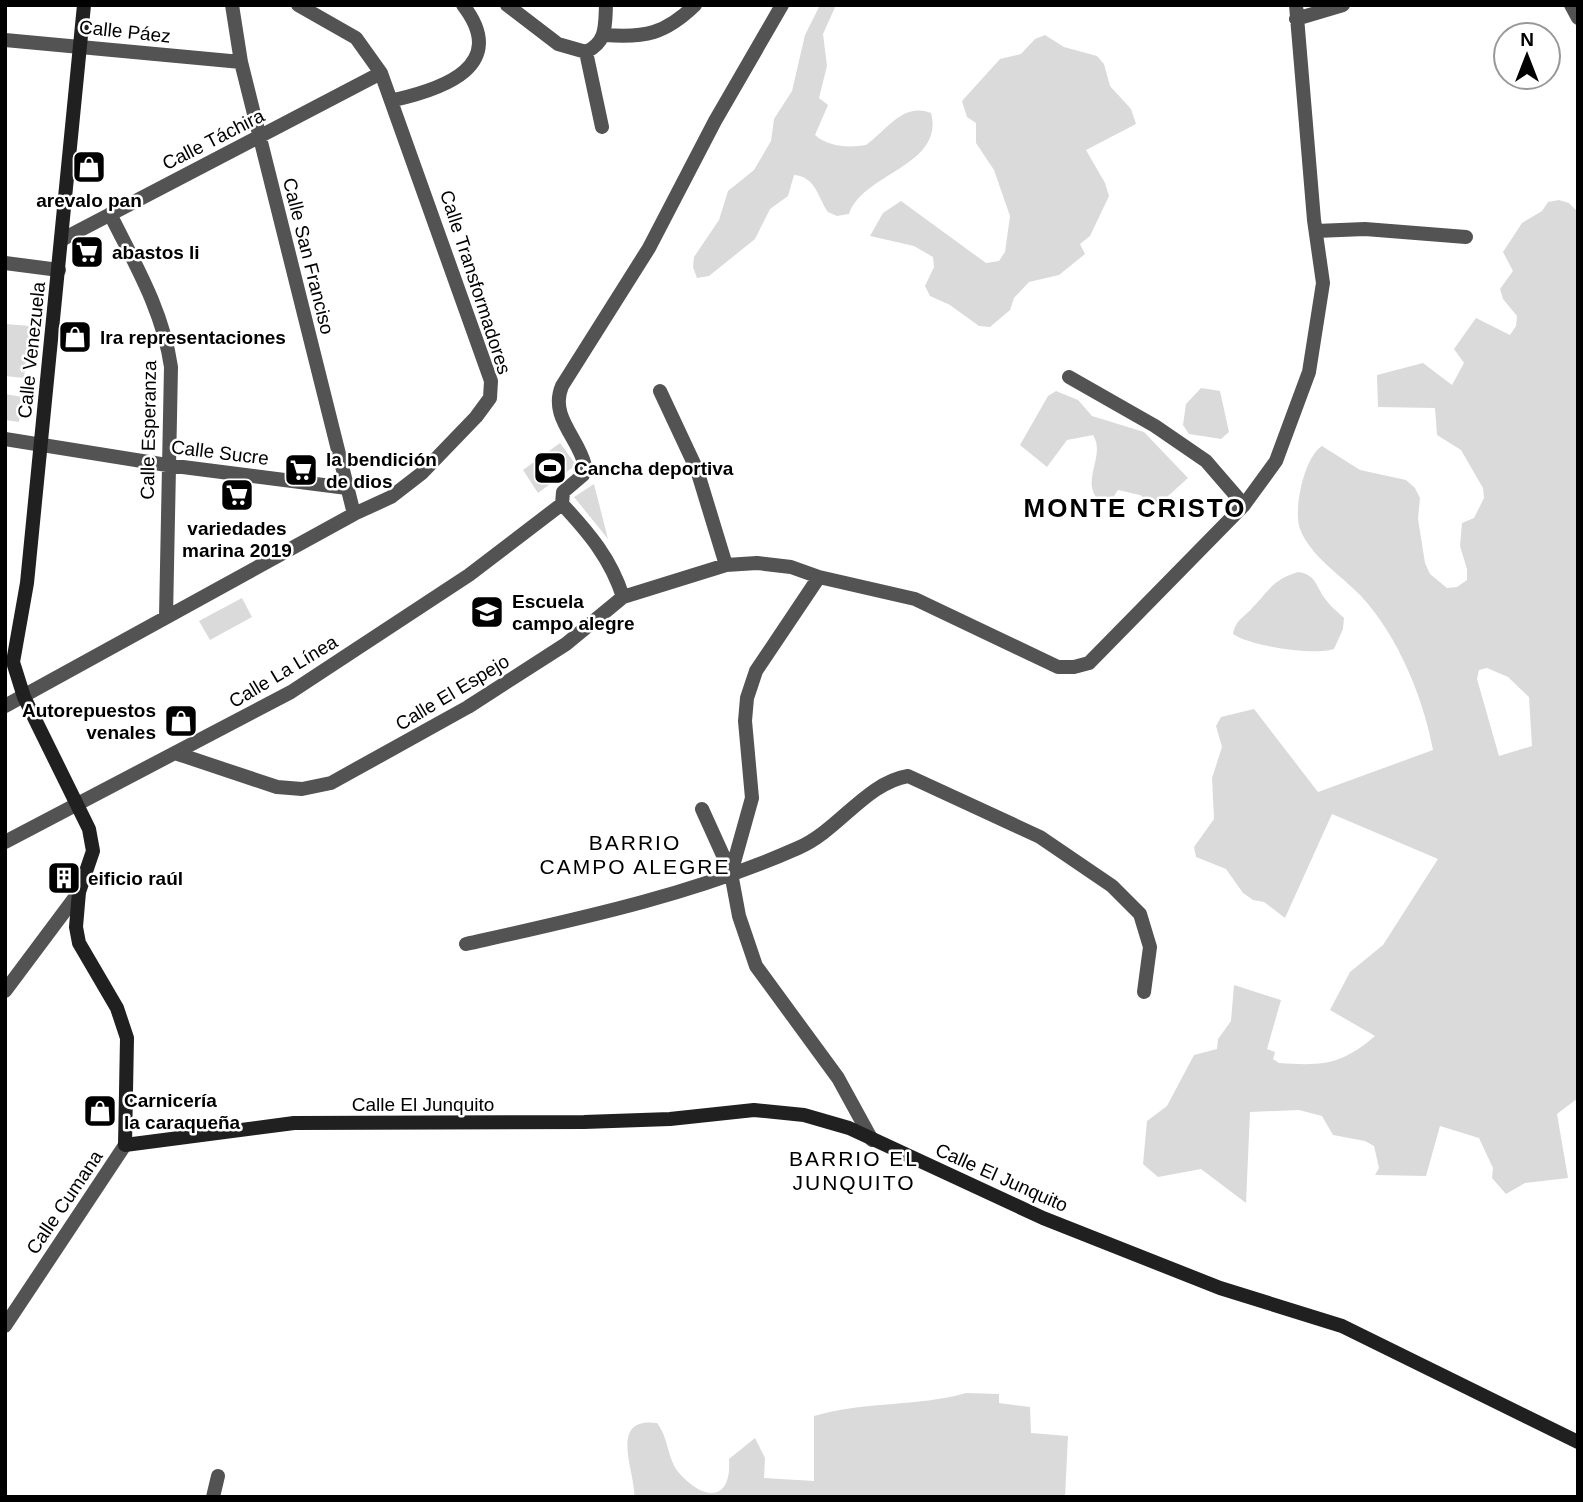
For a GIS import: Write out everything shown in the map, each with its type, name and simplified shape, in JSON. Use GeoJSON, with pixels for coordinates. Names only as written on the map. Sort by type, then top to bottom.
{"type":"FeatureCollection","features":[{"type":"Feature","properties":{"kind":"street","name":"Calle Venezuela"},"geometry":{"type":"LineString","coordinates":[[76,807],[24,697],[13,662],[27,583],[84,5]]}},
{"type":"Feature","properties":{"kind":"street","name":"Calle San Franciso"},"geometry":{"type":"LineString","coordinates":[[232,5],[241,62],[354,514]]}},
{"type":"Feature","properties":{"kind":"street","name":"Calle Transformadores"},"geometry":{"type":"LineString","coordinates":[[24,697],[354,514],[391,497],[422,473],[476,417],[490,398],[491,381],[394,100],[382,73],[356,38],[298,5]]}},
{"type":"Feature","properties":{"kind":"street"},"geometry":{"type":"LineString","coordinates":[[394,100],[442,87],[463,74],[477,56],[479,40],[473,18],[463,5]]}},
{"type":"Feature","properties":{"kind":"street"},"geometry":{"type":"LineString","coordinates":[[507,5],[558,44],[586,52],[601,43],[605,35],[606,5]]}},
{"type":"Feature","properties":{"kind":"street"},"geometry":{"type":"LineString","coordinates":[[605,35],[636,37],[656,32],[695,5]]}},
{"type":"Feature","properties":{"kind":"street","name":"Calle La Línea"},"geometry":{"type":"LineString","coordinates":[[5,842],[178,754],[303,685],[469,575],[562,504],[563,492],[583,475],[585,466],[559,411],[562,386],[649,248],[715,121],[782,5]]}},
{"type":"Feature","properties":{"kind":"street"},"geometry":{"type":"LineString","coordinates":[[562,504],[595,541],[611,565],[623,597],[726,565],[757,563],[791,567],[819,577],[915,599],[1058,667],[1089,663],[1244,505],[1276,461],[1309,372],[1323,283],[1296,12],[1343,5]]}},
{"type":"Feature","properties":{"kind":"street"},"geometry":{"type":"LineString","coordinates":[[1571,5],[1578,18]]}},
{"type":"Feature","properties":{"kind":"street","name":"Calle Páez"},"geometry":{"type":"LineString","coordinates":[[5,40],[241,62]]}},
{"type":"Feature","properties":{"kind":"street"},"geometry":{"type":"LineString","coordinates":[[586,52],[602,127]]}},
{"type":"Feature","properties":{"kind":"street","name":"Calle Táchira"},"geometry":{"type":"LineString","coordinates":[[63,239],[382,73]]}},
{"type":"Feature","properties":{"kind":"street","name":"Calle Esperanza"},"geometry":{"type":"LineString","coordinates":[[110,214],[155,305],[166,334],[171,367],[166,617]]}},
{"type":"Feature","properties":{"kind":"street"},"geometry":{"type":"LineString","coordinates":[[1316,231],[1365,229],[1466,237]]}},
{"type":"Feature","properties":{"kind":"street"},"geometry":{"type":"LineString","coordinates":[[5,263],[59,270]]}},
{"type":"Feature","properties":{"kind":"street"},"geometry":{"type":"LineString","coordinates":[[1069,377],[1156,426],[1206,461],[1244,505]]}},
{"type":"Feature","properties":{"kind":"street"},"geometry":{"type":"LineString","coordinates":[[660,390],[697,470],[726,565]]}},
{"type":"Feature","properties":{"kind":"street","name":"Calle Sucre"},"geometry":{"type":"LineString","coordinates":[[5,439],[167,465],[347,488]]}},
{"type":"Feature","properties":{"kind":"street"},"geometry":{"type":"LineString","coordinates":[[731,873],[752,798],[745,721],[747,698],[756,671],[819,577]]}},
{"type":"Feature","properties":{"kind":"street","name":"Calle El Espejo"},"geometry":{"type":"LineString","coordinates":[[178,754],[277,787],[302,789],[331,783],[468,707],[566,644],[623,597]]}},
{"type":"Feature","properties":{"kind":"street"},"geometry":{"type":"LineString","coordinates":[[5,648],[13,662]]}},
{"type":"Feature","properties":{"kind":"street"},"geometry":{"type":"LineString","coordinates":[[5,706],[24,697]]}},
{"type":"Feature","properties":{"kind":"street"},"geometry":{"type":"LineString","coordinates":[[466,944],[609,912],[731,873],[809,842],[839,823],[859,803],[891,780],[908,776],[1040,837],[1112,886],[1140,914],[1150,947],[1144,992]]}},
{"type":"Feature","properties":{"kind":"street","name":"Calle Cumana"},"geometry":{"type":"LineString","coordinates":[[5,1326],[125,1145],[127,1038],[117,1008],[79,943],[76,927],[79,892],[93,851],[89,829],[76,807]]}},
{"type":"Feature","properties":{"kind":"street"},"geometry":{"type":"LineString","coordinates":[[702,808],[731,873],[739,916],[755,966],[838,1078],[872,1140]]}},
{"type":"Feature","properties":{"kind":"street"},"geometry":{"type":"LineString","coordinates":[[5,991],[79,892]]}},
{"type":"Feature","properties":{"kind":"street","name":"Calle El Junquito"},"geometry":{"type":"LineString","coordinates":[[125,1145],[294,1124],[584,1122],[670,1119],[754,1111],[804,1115],[849,1128],[1056,1223],[1220,1288],[1342,1325],[1578,1442]]}},
{"type":"Feature","properties":{"kind":"street"},"geometry":{"type":"LineString","coordinates":[[213,1497],[218,1476]]}},
{"type":"Feature","properties":{"kind":"shaded area"},"geometry":{"type":"Polygon","coordinates":[[[820,5],[836,5],[823,34],[827,66],[819,98],[828,105],[815,135],[839,146],[866,145],[904,114],[921,111],[931,113],[932,131],[926,145],[915,157],[870,188],[857,200],[849,214],[837,216],[828,212],[812,183],[794,175],[788,196],[770,209],[755,239],[709,276],[697,278],[693,267],[694,257],[719,220],[728,191],[754,170],[771,141],[774,119],[792,91],[805,35],[820,5]]]}},
{"type":"Feature","properties":{"kind":"shaded area"},"geometry":{"type":"Polygon","coordinates":[[[1045,35],[1064,47],[1097,56],[1104,64],[1110,86],[1131,109],[1136,124],[1086,150],[1105,183],[1109,196],[1090,236],[1080,244],[1085,254],[1059,275],[1029,282],[1014,298],[1010,310],[990,327],[979,326],[950,305],[930,296],[925,286],[934,267],[933,257],[914,246],[870,236],[883,213],[901,201],[986,263],[999,261],[1005,252],[1010,216],[994,170],[976,143],[976,123],[967,117],[962,101],[1000,59],[1021,54],[1035,39],[1045,35]]]}},
{"type":"Feature","properties":{"kind":"shaded area"},"geometry":{"type":"Polygon","coordinates":[[[1559,200],[1569,203],[1578,212],[1578,1098],[1557,1114],[1568,1178],[1525,1183],[1506,1194],[1492,1178],[1493,1168],[1479,1138],[1440,1126],[1426,1176],[1375,1175],[1379,1168],[1374,1146],[1365,1141],[1333,1135],[1322,1116],[1299,1110],[1250,1112],[1246,1203],[1201,1169],[1158,1177],[1143,1164],[1147,1121],[1167,1106],[1194,1055],[1217,1049],[1218,1039],[1231,1021],[1234,985],[1281,1000],[1267,1049],[1275,1052],[1273,1059],[1279,1063],[1331,1062],[1352,1053],[1375,1036],[1330,1010],[1350,972],[1383,945],[1438,859],[1332,814],[1285,918],[1264,902],[1253,900],[1243,893],[1226,869],[1196,857],[1194,847],[1214,819],[1212,778],[1222,747],[1216,726],[1221,717],[1254,709],[1318,792],[1433,750],[1416,689],[1397,648],[1361,596],[1319,557],[1305,539],[1298,520],[1299,497],[1305,472],[1322,446],[1360,470],[1406,480],[1415,488],[1420,498],[1418,519],[1425,563],[1430,574],[1447,588],[1457,587],[1467,580],[1467,569],[1460,546],[1462,523],[1474,518],[1484,498],[1483,488],[1461,450],[1437,435],[1435,408],[1378,407],[1377,375],[1423,363],[1452,385],[1464,363],[1454,349],[1476,318],[1510,335],[1516,326],[1517,316],[1503,299],[1500,289],[1513,271],[1503,252],[1522,223],[1542,211],[1548,202],[1559,200]],[[1487,668],[1479,670],[1477,679],[1499,756],[1532,746],[1529,697],[1508,677],[1487,668]]]}},
{"type":"Feature","properties":{"kind":"shaded area"},"geometry":{"type":"Polygon","coordinates":[[[5,324],[30,326],[24,378],[5,376],[5,324]]]}},
{"type":"Feature","properties":{"kind":"shaded area"},"geometry":{"type":"Polygon","coordinates":[[[1201,388],[1220,391],[1229,432],[1221,439],[1189,434],[1183,425],[1186,404],[1201,388]]]}},
{"type":"Feature","properties":{"kind":"shaded area"},"geometry":{"type":"Polygon","coordinates":[[[1056,391],[1078,400],[1092,416],[1144,432],[1188,478],[1157,506],[1140,495],[1118,490],[1112,499],[1102,503],[1092,487],[1097,452],[1093,435],[1067,440],[1047,467],[1020,445],[1048,396],[1056,391]]]}},
{"type":"Feature","properties":{"kind":"shaded area"},"geometry":{"type":"Polygon","coordinates":[[[5,394],[22,397],[19,422],[5,420],[5,394]]]}},
{"type":"Feature","properties":{"kind":"shaded area","name":"Cancha deportiva"},"geometry":{"type":"Polygon","coordinates":[[[560,443],[576,465],[538,493],[523,470],[560,443]]]}},
{"type":"Feature","properties":{"kind":"shaded area"},"geometry":{"type":"Polygon","coordinates":[[[594,484],[608,539],[574,497],[594,484]]]}},
{"type":"Feature","properties":{"kind":"shaded area"},"geometry":{"type":"Polygon","coordinates":[[[1298,572],[1312,578],[1328,603],[1344,618],[1343,629],[1334,649],[1282,649],[1233,634],[1238,622],[1272,586],[1282,578],[1298,572]]]}},
{"type":"Feature","properties":{"kind":"shaded area"},"geometry":{"type":"Polygon","coordinates":[[[242,598],[252,617],[210,640],[199,621],[242,598]]]}},
{"type":"Feature","properties":{"kind":"shaded area"},"geometry":{"type":"Polygon","coordinates":[[[966,1393],[999,1394],[999,1403],[1030,1407],[1031,1433],[1068,1436],[1065,1497],[634,1497],[628,1438],[632,1429],[641,1423],[657,1423],[680,1474],[698,1489],[715,1493],[726,1483],[729,1459],[755,1438],[765,1458],[764,1478],[814,1481],[814,1416],[852,1408],[929,1400],[966,1393]]]}},
{"type":"Feature","properties":{"kind":"place","name":"arevalo pan"},"geometry":{"type":"Point","coordinates":[89,167]}},
{"type":"Feature","properties":{"kind":"place","name":"abastos li"},"geometry":{"type":"Point","coordinates":[87,252]}},
{"type":"Feature","properties":{"kind":"place","name":"lra representaciones"},"geometry":{"type":"Point","coordinates":[75,337]}},
{"type":"Feature","properties":{"kind":"place","name":"Cancha deportiva"},"geometry":{"type":"Point","coordinates":[550,468]}},
{"type":"Feature","properties":{"kind":"place","name":"la bendición de dios"},"geometry":{"type":"Point","coordinates":[301,470]}},
{"type":"Feature","properties":{"kind":"place","name":"variedades marina 2019"},"geometry":{"type":"Point","coordinates":[237,495]}},
{"type":"Feature","properties":{"kind":"place","name":"Escuela campo alegre"},"geometry":{"type":"Point","coordinates":[487,612]}},
{"type":"Feature","properties":{"kind":"place","name":"Autorepuestos venales"},"geometry":{"type":"Point","coordinates":[181,721]}},
{"type":"Feature","properties":{"kind":"place","name":"eificio raúl"},"geometry":{"type":"Point","coordinates":[64,878]}},
{"type":"Feature","properties":{"kind":"place","name":"Carnicería la caraqueña"},"geometry":{"type":"Point","coordinates":[100,1111]}},
{"type":"Feature","properties":{"kind":"district","name":"MONTE CRISTO"},"geometry":{"type":"Point","coordinates":[1135,508]}},
{"type":"Feature","properties":{"kind":"district","name":"BARRIO CAMPO ALEGRE"},"geometry":{"type":"Point","coordinates":[635,855]}},
{"type":"Feature","properties":{"kind":"district","name":"BARRIO EL JUNQUITO"},"geometry":{"type":"Point","coordinates":[854,1171]}}]}
